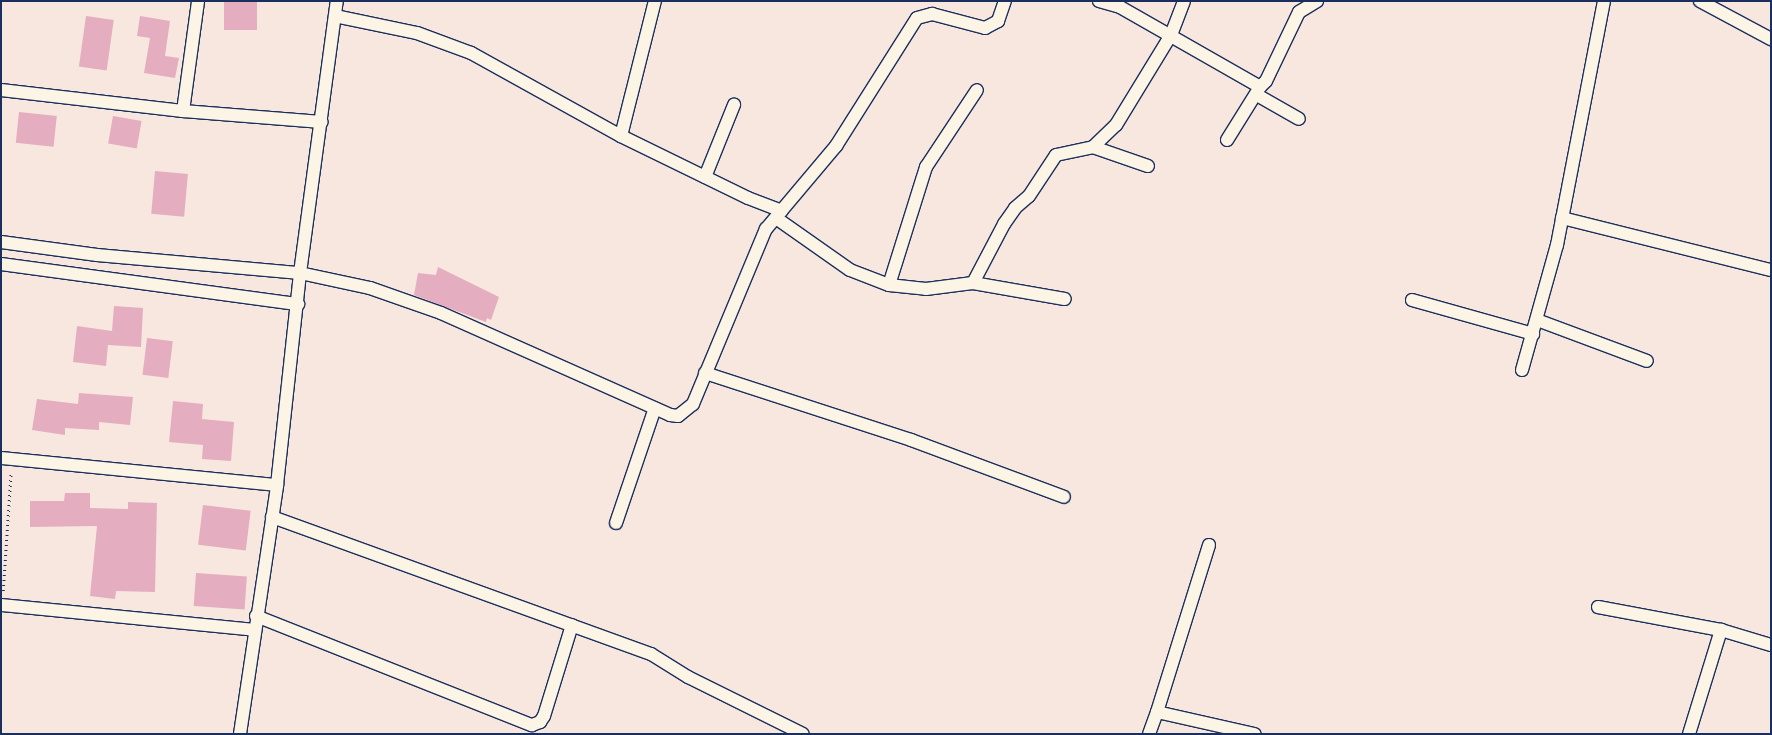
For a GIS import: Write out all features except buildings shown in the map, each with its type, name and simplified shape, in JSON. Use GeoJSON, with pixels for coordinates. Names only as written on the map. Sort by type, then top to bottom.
{"type":"FeatureCollection","features":[{"type":"Feature","properties":{"kind":"street"},"geometry":{"type":"LineString","coordinates":[[183,111],[198,1]]}},
{"type":"Feature","properties":{"kind":"street"},"geometry":{"type":"LineString","coordinates":[[240,734],[256,616],[277,485],[300,273],[337,1]]}},
{"type":"Feature","properties":{"kind":"street"},"geometry":{"type":"LineString","coordinates":[[621,136],[655,1]]}},
{"type":"Feature","properties":{"kind":"street"},"geometry":{"type":"LineString","coordinates":[[1,242],[98,255],[300,273],[370,288],[441,313],[670,415],[686,412],[693,404],[757,247],[779,214],[836,146],[917,18],[932,14],[984,28],[998,21],[1005,1]]}},
{"type":"Feature","properties":{"kind":"street"},"geometry":{"type":"LineString","coordinates":[[1098,1],[1120,8],[1171,36],[1258,91],[1299,120]]}},
{"type":"Feature","properties":{"kind":"street"},"geometry":{"type":"LineString","coordinates":[[1093,147],[1116,124],[1171,36],[1184,1]]}},
{"type":"Feature","properties":{"kind":"street"},"geometry":{"type":"LineString","coordinates":[[1227,140],[1266,81],[1299,12],[1317,1]]}},
{"type":"Feature","properties":{"kind":"street"},"geometry":{"type":"LineString","coordinates":[[1522,370],[1537,320],[1562,218],[1604,1]]}},
{"type":"Feature","properties":{"kind":"street"},"geometry":{"type":"LineString","coordinates":[[1700,1],[1771,39]]}},
{"type":"Feature","properties":{"kind":"street"},"geometry":{"type":"LineString","coordinates":[[335,16],[417,33],[471,53],[621,136],[779,214],[850,270],[889,285],[926,289],[973,283],[1065,299]]}},
{"type":"Feature","properties":{"kind":"street"},"geometry":{"type":"LineString","coordinates":[[1,90],[183,111],[322,122]]}},
{"type":"Feature","properties":{"kind":"street"},"geometry":{"type":"LineString","coordinates":[[889,285],[926,167],[977,90]]}},
{"type":"Feature","properties":{"kind":"street"},"geometry":{"type":"LineString","coordinates":[[705,177],[734,105]]}},
{"type":"Feature","properties":{"kind":"street"},"geometry":{"type":"LineString","coordinates":[[973,283],[1004,224],[1016,208],[1029,196],[1056,155],[1093,147],[1148,166]]}},
{"type":"Feature","properties":{"kind":"street"},"geometry":{"type":"LineString","coordinates":[[1562,218],[1771,270]]}},
{"type":"Feature","properties":{"kind":"street"},"geometry":{"type":"LineString","coordinates":[[1,264],[298,304]]}},
{"type":"Feature","properties":{"kind":"street"},"geometry":{"type":"LineString","coordinates":[[1412,300],[1533,334]]}},
{"type":"Feature","properties":{"kind":"street"},"geometry":{"type":"LineString","coordinates":[[1537,320],[1647,362]]}},
{"type":"Feature","properties":{"kind":"street"},"geometry":{"type":"LineString","coordinates":[[705,373],[911,440],[1064,497]]}},
{"type":"Feature","properties":{"kind":"street"},"geometry":{"type":"LineString","coordinates":[[616,524],[655,408]]}},
{"type":"Feature","properties":{"kind":"street"},"geometry":{"type":"LineString","coordinates":[[6,459],[277,485]]}},
{"type":"Feature","properties":{"kind":"street"},"geometry":{"type":"LineString","coordinates":[[272,517],[651,654],[688,677],[803,734]]}},
{"type":"Feature","properties":{"kind":"street"},"geometry":{"type":"LineString","coordinates":[[1149,734],[1209,545]]}},
{"type":"Feature","properties":{"kind":"street"},"geometry":{"type":"LineString","coordinates":[[2,605],[254,630]]}},
{"type":"Feature","properties":{"kind":"street"},"geometry":{"type":"LineString","coordinates":[[1598,607],[1721,630],[1771,645]]}},
{"type":"Feature","properties":{"kind":"street"},"geometry":{"type":"LineString","coordinates":[[256,616],[532,725],[540,722],[544,716],[572,625]]}},
{"type":"Feature","properties":{"kind":"street"},"geometry":{"type":"LineString","coordinates":[[1689,734],[1721,630]]}},
{"type":"Feature","properties":{"kind":"street"},"geometry":{"type":"LineString","coordinates":[[1157,712],[1255,734]]}},
{"type":"Feature","properties":{"kind":"path"},"geometry":{"type":"LineString","coordinates":[[2,605],[6,459]]}}]}
